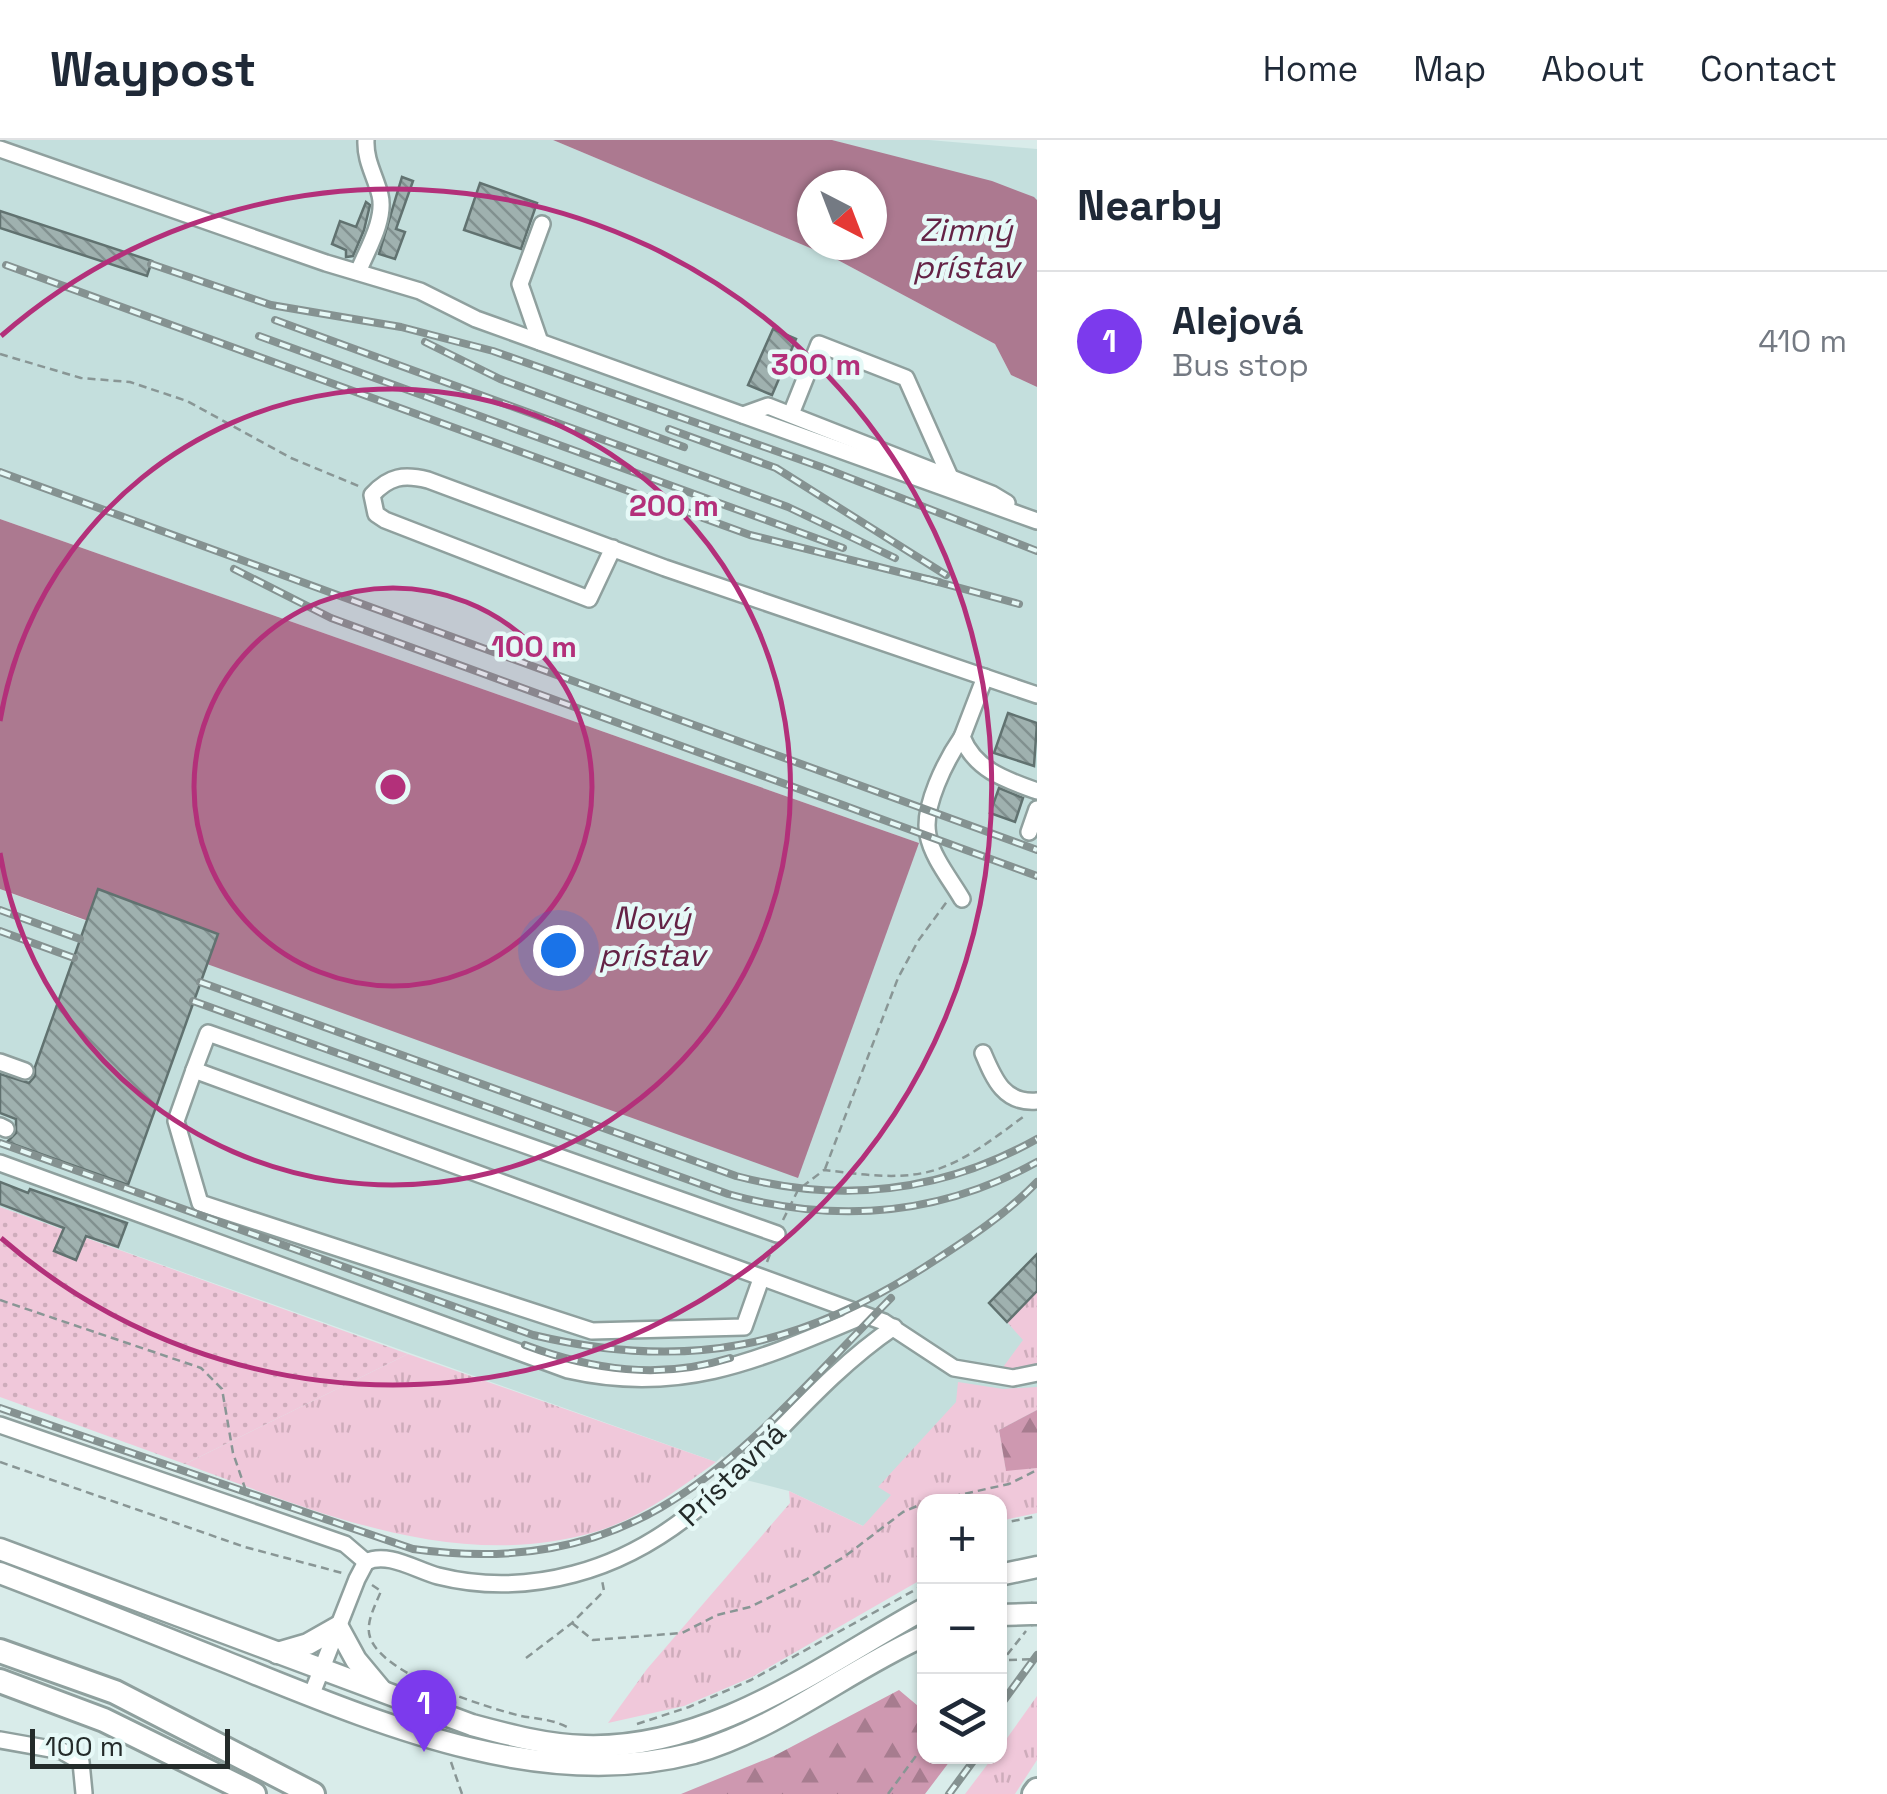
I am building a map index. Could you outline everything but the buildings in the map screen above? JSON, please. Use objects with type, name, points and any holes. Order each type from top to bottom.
[{"type":"highway","points":[[0,1651],[115,1692],[313,1794]]},
{"type":"highway","points":[[0,1681],[104,1720],[254,1794]]},
{"type":"main road","points":[[0,1548],[472,1725],[530,1740],[586,1746],[646,1742],[700,1728],[743,1710],[917,1613]]},
{"type":"main road","points":[[1007,1573],[1037,1567]]},
{"type":"main road","points":[[0,1573],[311,1696],[447,1742],[545,1765],[614,1768],[660,1762],[706,1749],[753,1730],[917,1640]]},
{"type":"main road","points":[[1007,1615],[1033,1617]]},
{"type":"main road","points":[[278,1653],[308,1644],[338,1627],[356,1660],[383,1692]]},
{"type":"street","points":[[358,272],[381,213],[381,198],[366,156],[366,140]]},
{"type":"street","points":[[0,150],[420,291],[476,319],[1035,520]]},
{"type":"street","points":[[540,342],[520,284],[542,224]]},
{"type":"street","points":[[791,414],[819,344],[906,378],[950,477]]},
{"type":"street","points":[[743,415],[768,406],[791,414],[992,494],[1035,520]]},
{"type":"street","points":[[613,548],[589,599],[385,520],[376,514],[372,495],[396,477],[428,480],[1037,695]]},
{"type":"street","points":[[960,894],[928,837],[927,820],[946,760],[962,738],[985,677]]},
{"type":"street","points":[[962,738],[968,752],[993,774],[1037,792]]},
{"type":"street","points":[[1030,832],[1037,809]]},
{"type":"street","points":[[760,1279],[744,1327],[592,1331],[200,1202],[176,1121],[208,1033],[778,1234]]},
{"type":"street","points":[[982,1053],[998,1087],[1023,1102],[1037,1101]]},
{"type":"street","points":[[0,1062],[24,1071]]},
{"type":"street","points":[[194,1070],[894,1327],[954,1368],[1013,1378],[1037,1373]]},
{"type":"street","points":[[0,1162],[568,1370],[604,1378],[687,1378],[704,1374],[757,1360],[863,1316]]},
{"type":"street","name":"Prístavná","points":[[0,1425],[345,1544],[366,1562],[382,1557],[418,1571],[487,1584],[552,1579],[600,1566],[659,1539],[698,1511],[856,1353],[894,1327]]},
{"type":"street","points":[[311,1696],[366,1562]]},
{"type":"street","points":[[0,1740],[62,1751],[82,1762],[84,1794]]},
{"type":"path","points":[[0,354],[81,378],[130,382],[187,401],[291,458],[337,479],[377,489]]},
{"type":"path","points":[[760,1279],[798,1190],[824,1170],[898,978],[918,942],[960,894]]},
{"type":"path","points":[[824,1170],[882,1176],[935,1170],[994,1138],[1026,1115]]},
{"type":"path","points":[[0,1300],[201,1368],[210,1375],[222,1389],[233,1453],[247,1487],[242,1510]]},
{"type":"path","points":[[0,1462],[244,1547],[357,1578],[381,1592],[369,1624],[370,1638],[393,1664],[461,1698],[521,1716],[557,1721],[571,1730]]},
{"type":"path","points":[[963,1494],[1009,1484],[1037,1470]]},
{"type":"path","points":[[572,1623],[593,1640],[682,1633],[717,1616],[750,1607],[807,1579],[844,1557],[902,1512],[917,1506]]},
{"type":"path","points":[[1007,1522],[1037,1516]]},
{"type":"path","points":[[526,1658],[572,1623],[604,1591],[600,1566]]},
{"type":"path","points":[[624,1730],[751,1680],[917,1589]]},
{"type":"path","points":[[1007,1658],[1033,1617]]},
{"type":"path","points":[[1007,1660],[1037,1658]]},
{"type":"path","points":[[447,1742],[462,1794]]},
{"type":"path","points":[[888,1794],[917,1754]]},
{"type":"shaded area","points":[[0,140],[553,140],[797,242],[797,260],[838,260],[995,344],[1011,375],[1037,387],[1037,1410],[999,1430],[863,1526],[789,1491],[746,1480],[722,1456],[716,1462],[0,1207],[0,889],[86,921],[919,843],[0,519]]},
{"type":"shaded area","points":[[832,140],[929,140],[1037,149],[1037,200]]},
{"type":"green space","points":[[0,1207],[408,1354],[185,1464],[0,1397]]},
{"type":"green space","points":[[1037,1291],[1037,1364],[1001,1370],[1023,1340],[1007,1322]]},
{"type":"green space","points":[[408,1354],[716,1462],[660,1501],[598,1531],[545,1542],[492,1545],[387,1531],[185,1464]]},
{"type":"green space","points":[[958,1382],[1003,1389],[1037,1387],[1037,1410],[999,1430],[1006,1470],[1037,1468],[1037,1513],[1007,1519],[1007,1494],[917,1494],[917,1582],[752,1677],[684,1706],[608,1723],[647,1669],[790,1503],[789,1491],[863,1526],[891,1495],[878,1487],[956,1402]]},
{"type":"green space","points":[[1037,1410],[1037,1468],[1006,1471],[999,1430]]},
{"type":"green space","points":[[899,1690],[917,1705],[917,1764],[948,1764],[925,1794],[681,1794],[774,1756]]},
{"type":"green space","points":[[1037,1696],[1037,1760],[1015,1794],[965,1794],[988,1764],[1007,1764],[1007,1738]]},
{"type":"water","name":"Zimný prístav","points":[[553,140],[832,140],[992,181],[1034,197],[1037,387],[1011,375],[995,344],[838,260],[887,260],[887,170],[797,170],[797,242]]},
{"type":"water","name":"Nový prístav","points":[[0,519],[919,843],[798,1178],[0,889]]},
{"type":"railway","points":[[151,264],[271,305],[401,327],[493,351],[824,468],[1037,551]]},
{"type":"railway","points":[[6,265],[750,535],[939,582]]},
{"type":"railway","points":[[275,320],[788,507],[895,558]]},
{"type":"railway","points":[[259,336],[843,548]]},
{"type":"railway","points":[[425,342],[500,379],[684,447]]},
{"type":"railway","points":[[669,429],[776,468],[946,575]]},
{"type":"railway","points":[[0,472],[1037,850]]},
{"type":"railway","points":[[234,569],[331,618],[1037,876]]},
{"type":"railway","points":[[927,579],[1019,604]]},
{"type":"railway","points":[[0,910],[80,939]]},
{"type":"railway","points":[[0,931],[74,958]]},
{"type":"railway","points":[[200,982],[736,1176],[775,1185],[853,1191],[928,1182],[964,1172],[1037,1139]]},
{"type":"railway","points":[[193,1001],[728,1194],[768,1203],[808,1209],[886,1210],[962,1194],[1037,1162]]},
{"type":"railway","points":[[0,1143],[533,1335],[642,1351],[693,1351],[742,1344],[790,1332],[837,1314],[885,1291],[948,1252],[1001,1215],[1037,1182]]},
{"type":"railway","points":[[0,1408],[413,1549],[495,1554],[566,1545],[628,1524],[684,1493],[736,1453],[786,1406],[891,1298]]},
{"type":"railway","points":[[525,1345],[575,1361],[626,1369],[678,1369],[730,1358]]},
{"type":"railway","points":[[1007,1696],[1037,1655]]},
{"type":"railway","points":[[949,1794],[971,1764]]},
{"type":"place","name":"Alejová","points":[[424,1752]]}]
